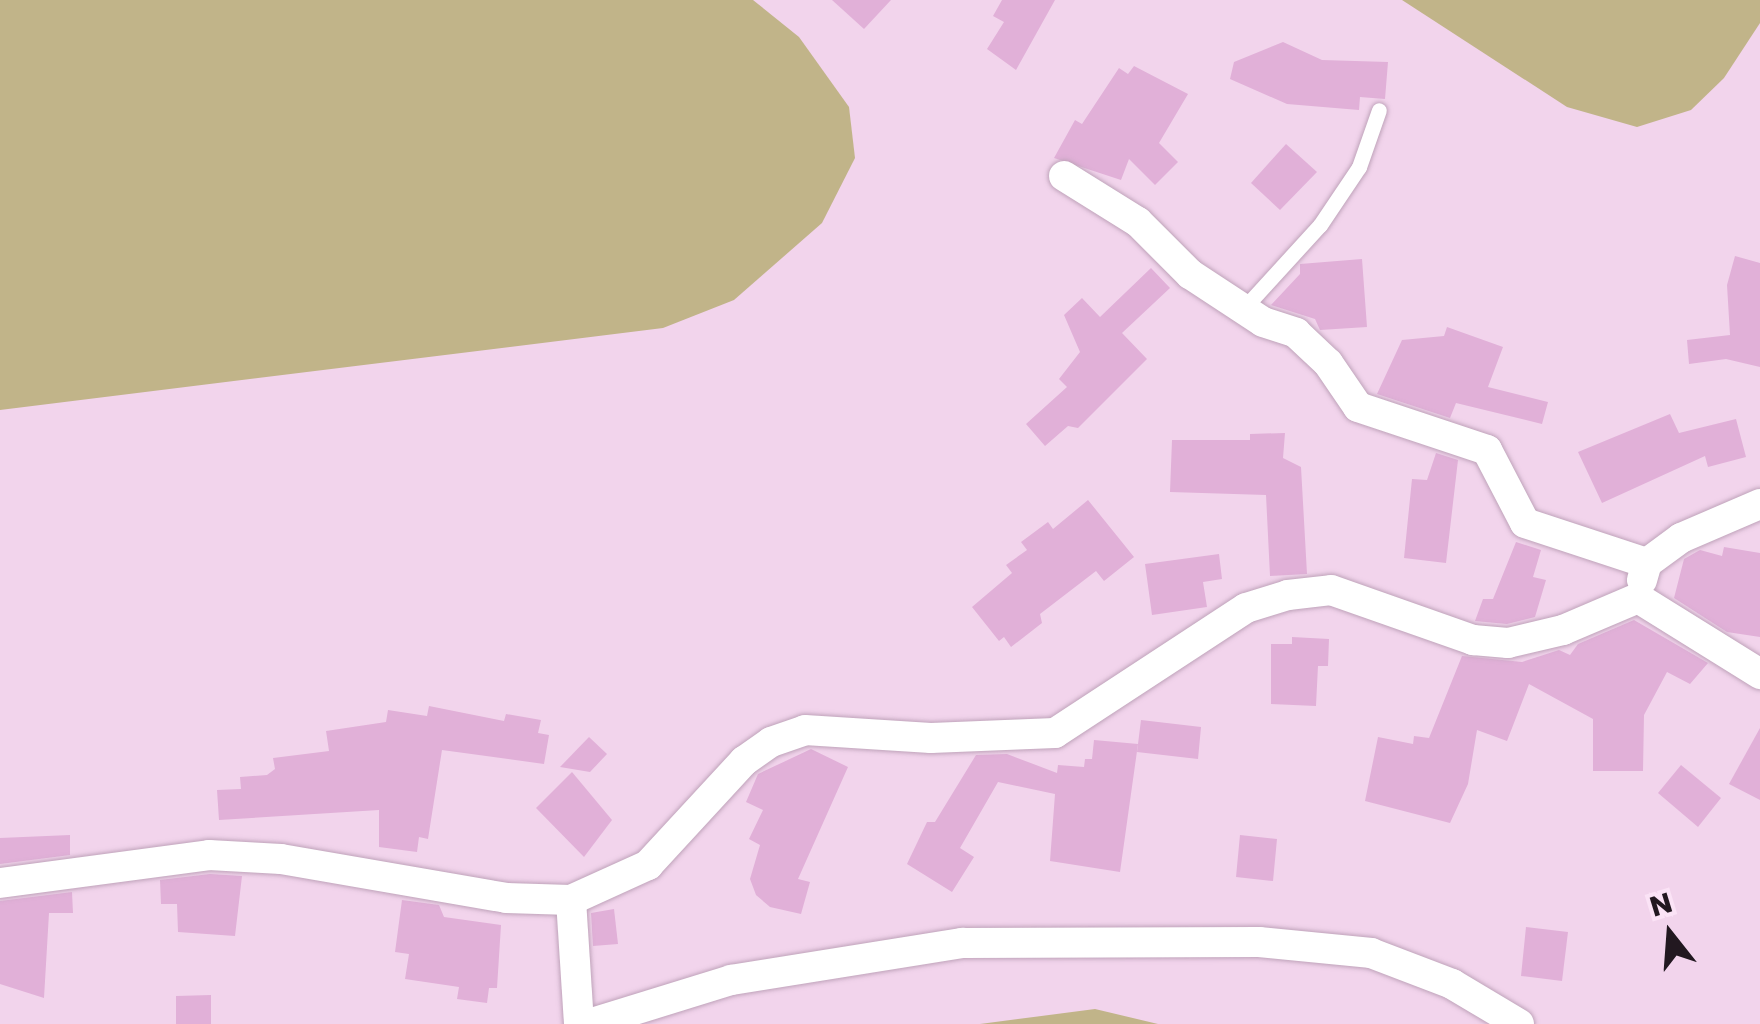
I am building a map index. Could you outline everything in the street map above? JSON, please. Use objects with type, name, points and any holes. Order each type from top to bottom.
[{"type":"street","points":[[1064,176],[1138,222],[1190,274],[1264,322],[1296,333],[1328,362],[1358,407],[1487,450],[1525,523],[1647,563]]},
{"type":"street","points":[[1638,598],[1647,563],[1681,538],[1760,504]]},
{"type":"street","points":[[0,883],[208,856],[280,859],[506,898],[571,900],[648,865],[744,761],[771,742],[806,730],[932,738],[1055,733],[1246,608],[1288,595],[1331,590],[1473,640],[1508,643],[1563,630],[1638,598]]},
{"type":"street","points":[[1638,598],[1760,674]]},
{"type":"street","points":[[571,900],[578,1024]]},
{"type":"street","points":[[589,1024],[731,980],[962,943],[1259,942],[1372,953],[1452,984],[1520,1024]]},
{"type":"lane","points":[[1245,307],[1340,196],[1359,167],[1380,110]]},
{"type":"shaded area","points":[[0,0],[753,0],[799,37],[849,107],[855,158],[822,223],[734,300],[663,328],[0,410]]},
{"type":"shaded area","points":[[1402,0],[1760,0],[1760,23],[1724,78],[1691,110],[1637,127],[1567,107]]},
{"type":"shaded area","points":[[1095,1009],[1158,1024],[980,1024]]},
{"type":"building","points":[[832,0],[891,0],[864,29]]},
{"type":"building","points":[[1002,0],[1055,0],[1016,70],[987,49],[1004,22],[993,16]]},
{"type":"building","points":[[1283,42],[1322,60],[1388,62],[1385,99],[1360,97],[1359,110],[1287,104],[1230,79],[1234,62]]},
{"type":"building","points":[[1134,66],[1188,94],[1159,143],[1178,162],[1155,185],[1129,159],[1121,180],[1054,158],[1075,120],[1082,124],[1119,68],[1128,74]]},
{"type":"building","points":[[1286,144],[1317,172],[1280,210],[1251,183]]},
{"type":"building","points":[[1735,256],[1760,263],[1760,367],[1726,359],[1689,364],[1687,340],[1730,335],[1727,285]]},
{"type":"building","points":[[1362,259],[1367,327],[1320,330],[1315,319],[1271,305],[1300,274],[1300,264]]},
{"type":"building","points":[[1151,268],[1170,288],[1122,333],[1147,359],[1078,428],[1068,426],[1045,446],[1026,424],[1067,387],[1059,379],[1080,352],[1064,315],[1082,298],[1100,317]]},
{"type":"building","points":[[1447,327],[1503,347],[1488,387],[1548,402],[1542,424],[1456,403],[1450,418],[1377,394],[1402,340],[1444,336]]},
{"type":"building","points":[[1670,414],[1679,433],[1736,419],[1746,457],[1708,467],[1705,456],[1602,503],[1578,452]]},
{"type":"building","points":[[1285,433],[1283,458],[1301,467],[1307,574],[1270,576],[1266,495],[1170,492],[1172,440],[1250,440],[1250,434]]},
{"type":"building","points":[[1436,453],[1458,460],[1446,563],[1404,558],[1412,479],[1427,480]]},
{"type":"building","points":[[1088,500],[1134,557],[1104,581],[1096,571],[1040,614],[1042,623],[1011,647],[1004,637],[999,641],[972,607],[1012,573],[1006,565],[1027,550],[1021,542],[1048,522],[1053,529]]},
{"type":"building","points":[[1516,542],[1541,550],[1533,577],[1546,580],[1535,617],[1507,624],[1475,621],[1483,599],[1493,599]]},
{"type":"building","points":[[1724,547],[1760,553],[1760,637],[1727,632],[1674,598],[1684,559],[1700,550],[1722,556]]},
{"type":"building","points":[[1219,554],[1222,579],[1203,582],[1207,607],[1152,615],[1145,564]]},
{"type":"building","points":[[1634,620],[1708,663],[1690,684],[1667,672],[1644,715],[1643,771],[1593,771],[1593,719],[1529,684],[1507,741],[1477,730],[1468,784],[1450,823],[1365,801],[1378,737],[1413,744],[1414,736],[1429,738],[1462,656],[1522,662],[1559,650],[1570,655],[1578,644]]},
{"type":"building","points":[[1292,637],[1329,639],[1328,666],[1318,666],[1316,706],[1271,704],[1271,644],[1292,644]]},
{"type":"building","points":[[429,706],[504,721],[506,714],[541,720],[538,733],[549,735],[544,764],[442,750],[428,839],[419,837],[417,852],[379,847],[379,810],[219,820],[217,790],[241,789],[240,777],[267,775],[275,769],[273,758],[329,751],[326,731],[386,722],[388,710],[427,716]]},
{"type":"building","points":[[1141,720],[1201,727],[1198,759],[1137,752]]},
{"type":"building","points":[[1760,728],[1760,800],[1729,784]]},
{"type":"building","points":[[589,737],[607,754],[590,772],[560,767]]},
{"type":"building","points":[[1094,740],[1138,744],[1120,872],[1050,861],[1055,794],[998,782],[960,848],[974,857],[952,892],[907,864],[927,822],[935,822],[976,755],[1007,754],[1057,773],[1058,765],[1084,767],[1085,759],[1092,759]]},
{"type":"building","points":[[811,749],[848,767],[798,879],[810,882],[801,914],[770,907],[756,895],[750,879],[760,845],[749,839],[763,810],[746,802],[758,774]]},
{"type":"building","points":[[1681,765],[1721,798],[1698,827],[1658,793]]},
{"type":"building","points":[[572,772],[612,820],[584,857],[536,808]]},
{"type":"building","points":[[70,835],[70,855],[0,864],[0,838]]},
{"type":"building","points":[[1240,835],[1277,839],[1273,881],[1236,877]]},
{"type":"building","points":[[210,874],[242,876],[235,936],[178,932],[177,904],[161,904],[160,880]]},
{"type":"building","points":[[72,892],[73,913],[49,913],[44,998],[0,984],[0,901]]},
{"type":"building","points":[[402,900],[439,905],[444,917],[501,925],[497,988],[489,988],[487,1003],[457,999],[459,987],[405,979],[409,954],[395,952]]},
{"type":"building","points":[[614,909],[618,944],[593,946],[591,913]]},
{"type":"building","points":[[1526,927],[1568,932],[1562,981],[1521,976]]},
{"type":"building","points":[[211,995],[211,1024],[176,1024],[176,996]]}]
